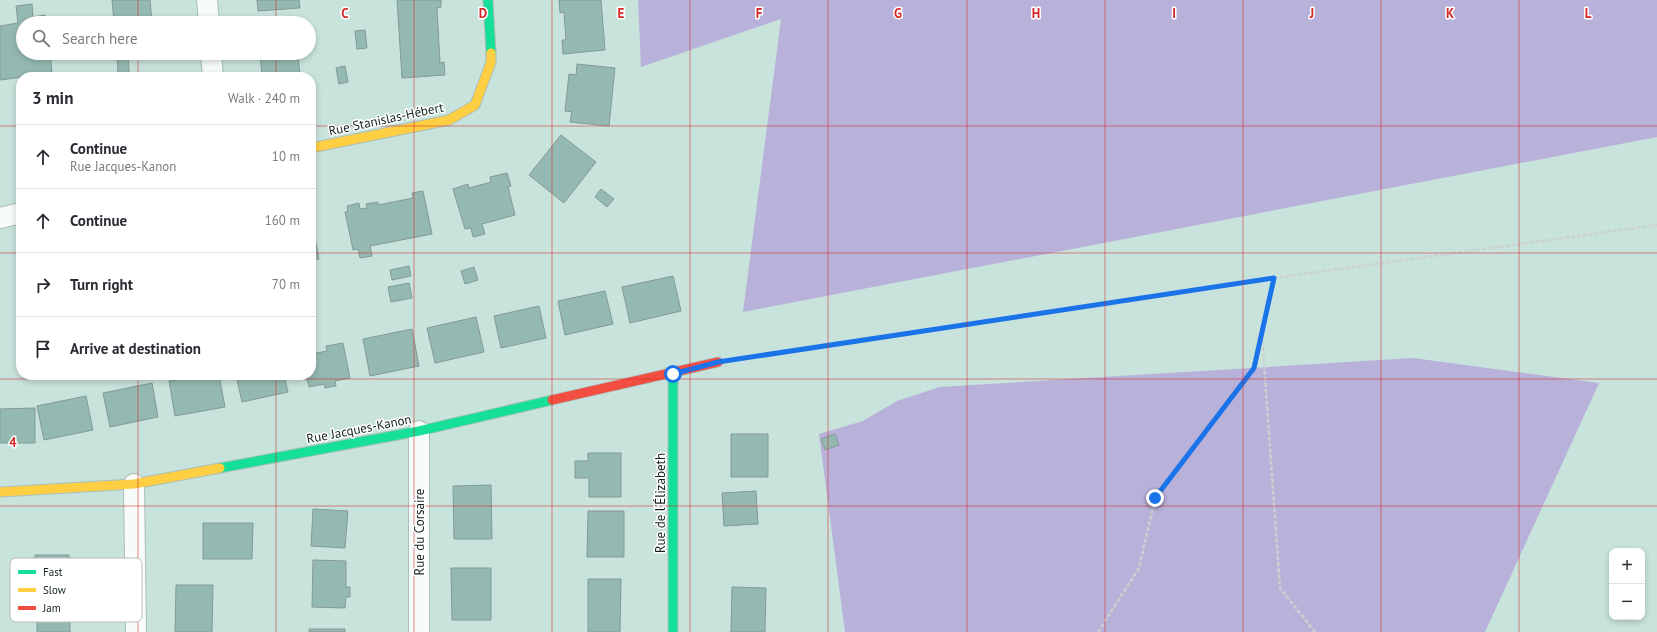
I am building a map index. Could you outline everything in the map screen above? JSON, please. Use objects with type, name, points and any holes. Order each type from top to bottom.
[{"type":"street","points":[[207,0],[208,16]]},
{"type":"street","name":"Rue Stanislas-Hébert","points":[[316,147],[449,120],[475,105],[491,62],[488,0]]},
{"type":"street","points":[[212,60],[213,72]]},
{"type":"street","points":[[0,218],[16,215]]},
{"type":"street","name":"Rue Jacques-Kanon","points":[[0,492],[134,484],[419,432],[673,374],[718,362]]},
{"type":"street","name":"Rue de l'Élizabeth","points":[[673,374],[673,632]]},
{"type":"street","name":"Rue du Corsaire","points":[[419,432],[419,632]]},
{"type":"street","points":[[134,484],[135,558]]},
{"type":"street","points":[[136,622],[136,632]]},
{"type":"path","points":[[718,362],[1274,278],[1657,225]]},
{"type":"path","points":[[1098,632],[1139,568],[1155,498],[1254,368],[1274,278]]},
{"type":"path","points":[[1262,331],[1280,588],[1315,632]]},
{"type":"shaded area","points":[[638,0],[1657,0],[1657,137],[743,312],[781,19],[641,67]]},
{"type":"shaded area","points":[[1413,358],[1599,383],[1485,632],[845,632],[819,434],[863,421],[897,401],[940,387]]},
{"type":"building","points":[[112,0],[150,0],[151,16],[113,16]]},
{"type":"building","points":[[257,0],[299,0],[300,8],[258,11]]},
{"type":"building","points":[[397,0],[441,0],[441,7],[437,8],[440,63],[444,62],[445,75],[402,78]]},
{"type":"building","points":[[559,0],[601,0],[605,50],[563,54],[562,40],[566,40],[564,12],[560,13]]},
{"type":"building","points":[[32,4],[33,16],[17,16],[16,6]]},
{"type":"building","points":[[16,23],[16,60],[51,60],[52,72],[16,72],[16,78],[0,80],[0,26]]},
{"type":"building","points":[[365,30],[367,48],[357,49],[355,31]]},
{"type":"building","points":[[117,60],[128,60],[129,72],[118,72]]},
{"type":"building","points":[[261,60],[299,60],[300,72],[262,72]]},
{"type":"building","points":[[577,64],[615,68],[609,126],[570,122],[572,112],[565,111],[569,74],[576,75]]},
{"type":"building","points":[[345,66],[348,82],[339,84],[336,68]]},
{"type":"building","points":[[561,135],[596,162],[564,203],[529,175]]},
{"type":"building","points":[[507,173],[511,186],[508,187],[515,215],[482,224],[485,234],[473,237],[471,228],[465,229],[453,189],[468,184],[469,188],[491,182],[490,177]]},
{"type":"building","points":[[601,189],[614,199],[607,207],[595,197]]},
{"type":"building","points":[[423,191],[432,234],[370,246],[372,256],[360,258],[358,249],[353,250],[345,212],[348,211],[347,206],[359,203],[360,209],[367,208],[366,204],[378,202],[378,205],[413,198],[412,193]]},
{"type":"building","points":[[316,243],[319,259],[316,259]]},
{"type":"building","points":[[409,266],[411,276],[392,280],[390,270]]},
{"type":"building","points":[[474,267],[478,280],[465,284],[461,271]]},
{"type":"building","points":[[673,276],[681,311],[630,323],[622,287]]},
{"type":"building","points":[[409,283],[412,298],[391,302],[388,287]]},
{"type":"building","points":[[605,291],[613,324],[565,335],[558,301]]},
{"type":"building","points":[[539,306],[546,338],[501,348],[494,316]]},
{"type":"building","points":[[476,317],[484,352],[435,363],[427,328]]},
{"type":"building","points":[[412,329],[419,366],[370,376],[363,339]]},
{"type":"building","points":[[343,343],[350,378],[335,381],[336,386],[325,388],[324,384],[309,387],[307,380],[316,380],[316,353],[327,351],[326,346]]},
{"type":"building","points":[[220,380],[225,407],[175,416],[169,381]]},
{"type":"building","points":[[237,380],[285,380],[288,392],[242,402]]},
{"type":"building","points":[[152,383],[158,417],[110,427],[103,393]]},
{"type":"building","points":[[86,396],[93,430],[44,440],[37,406]]},
{"type":"building","points":[[35,408],[35,443],[0,443],[0,409]]},
{"type":"building","points":[[731,434],[768,434],[768,477],[731,477]]},
{"type":"building","points":[[835,434],[839,445],[825,450],[821,439]]},
{"type":"building","points":[[588,453],[621,453],[621,497],[589,497],[589,478],[575,478],[575,461],[588,461]]},
{"type":"building","points":[[491,485],[492,539],[454,539],[453,486]]},
{"type":"building","points":[[756,491],[758,524],[724,526],[722,493]]},
{"type":"building","points":[[313,509],[348,511],[345,548],[311,546]]},
{"type":"building","points":[[588,511],[624,511],[624,557],[587,557]]},
{"type":"building","points":[[203,523],[253,523],[252,559],[203,559]]},
{"type":"building","points":[[35,555],[69,555],[69,558],[35,558]]},
{"type":"building","points":[[313,560],[346,561],[346,587],[350,587],[350,597],[346,597],[345,608],[312,607]]},
{"type":"building","points":[[451,568],[491,568],[491,620],[452,620]]},
{"type":"building","points":[[588,579],[621,579],[620,632],[588,632]]},
{"type":"building","points":[[176,585],[213,585],[212,632],[175,632]]},
{"type":"building","points":[[732,587],[766,588],[765,632],[731,632]]},
{"type":"building","points":[[37,622],[70,622],[70,632],[37,632]]},
{"type":"building","points":[[309,629],[345,629],[345,632],[309,632]]},
{"type":"traffic: fast","points":[[488,0],[491,53]]},
{"type":"traffic: fast","points":[[673,373],[673,632]]},
{"type":"traffic: fast","points":[[220,468],[419,431],[552,400]]},
{"type":"traffic: slow","points":[[316,147],[449,120],[475,105],[491,62],[491,53]]},
{"type":"traffic: slow","points":[[0,492],[134,484],[220,468]]},
{"type":"traffic: jam","points":[[552,400],[718,362]]},
{"type":"route","points":[[673,374],[718,362],[1274,278],[1254,368],[1155,498]]}]
